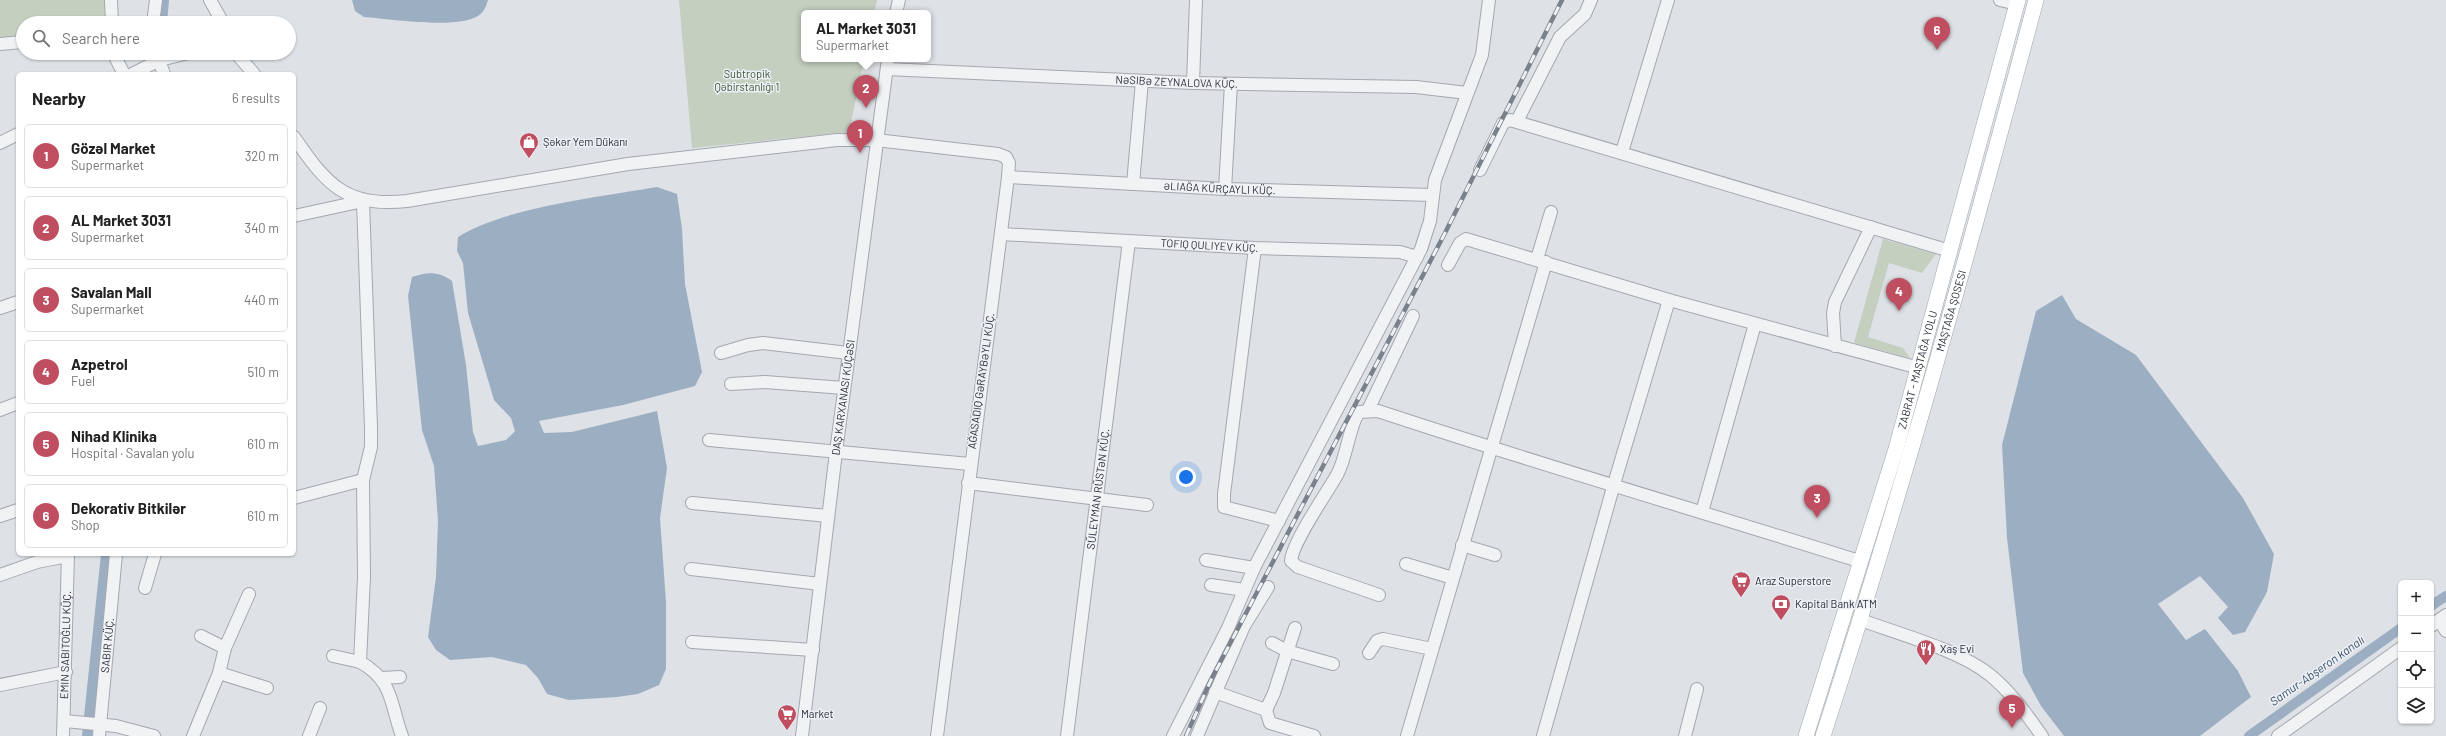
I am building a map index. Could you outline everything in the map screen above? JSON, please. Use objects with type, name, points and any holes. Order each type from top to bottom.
[{"type":"main road","points":[[2018,2],[2035,4]]},
{"type":"main road","name":"ZABRAT - MAŞTAĞA YOLU","points":[[1806,736],[1862,562],[1919,368],[2018,2]]},
{"type":"main road","name":"MAŞTAĞA ŞOSESI","points":[[1823,736],[1861,620],[1934,374],[2035,4]]},
{"type":"main road","points":[[1845,614],[1861,620]]},
{"type":"street","points":[[111,0],[112,16]]},
{"type":"street","points":[[154,16],[156,0]]},
{"type":"street","points":[[210,0],[219,16]]},
{"type":"street","points":[[897,10],[899,0]]},
{"type":"street","points":[[1194,83],[1196,0]]},
{"type":"street","points":[[1173,736],[1228,628],[1254,568],[1417,257],[1428,233],[1435,180],[1483,50],[1488,0]]},
{"type":"street","points":[[1517,122],[1560,37],[1585,14],[1591,0]]},
{"type":"street","points":[[1622,152],[1668,0]]},
{"type":"street","points":[[2000,0],[2018,2]]},
{"type":"street","points":[[0,44],[16,43]]},
{"type":"street","points":[[117,60],[123,72]]},
{"type":"street","points":[[135,72],[153,60]]},
{"type":"street","points":[[159,60],[163,72]]},
{"type":"street","points":[[242,60],[252,72]]},
{"type":"street","points":[[802,736],[848,353],[887,64]]},
{"type":"street","name":"NƏSIBƏ ZEYNALOVA KÜÇ.","points":[[887,64],[1142,81],[1416,88],[1467,93]]},
{"type":"street","points":[[1133,184],[1142,81]]},
{"type":"street","points":[[1225,189],[1231,84]]},
{"type":"street","points":[[1480,170],[1503,123],[1506,120],[1622,152],[1950,251]]},
{"type":"street","points":[[0,143],[16,135]]},
{"type":"street","points":[[296,140],[324,176],[337,188],[362,201]]},
{"type":"street","points":[[296,216],[362,201],[391,203],[407,201],[628,164],[831,141],[876,140],[998,154],[1006,157],[1009,163],[1008,177],[970,464],[937,736]]},
{"type":"street","points":[[1008,177],[1225,189],[1432,195]]},
{"type":"street","points":[[360,662],[364,577],[362,480],[371,447],[362,201]]},
{"type":"street","points":[[1407,736],[1542,260],[1551,212]]},
{"type":"street","points":[[1836,346],[1833,313],[1835,302],[1871,227]]},
{"type":"street","name":"TOFIQ QULIYEV KÜÇ.","points":[[1001,234],[1255,248],[1400,252],[1417,257]]},
{"type":"street","points":[[1448,265],[1460,242],[1466,239],[1542,260],[1669,300],[1919,368]]},
{"type":"street","name":"SÜLEYMAN RÜSTƏN KÜÇ.","points":[[1067,736],[1095,499],[1129,241]]},
{"type":"street","points":[[1255,248],[1224,494],[1224,507],[1279,521]]},
{"type":"street","points":[[1543,736],[1614,484],[1669,300]]},
{"type":"street","points":[[0,308],[16,303]]},
{"type":"street","points":[[1368,410],[1413,316]]},
{"type":"street","points":[[1702,512],[1755,324]]},
{"type":"street","points":[[721,354],[748,345],[763,343],[848,353]]},
{"type":"street","points":[[731,384],[765,382],[844,388]]},
{"type":"street","points":[[0,410],[16,404]]},
{"type":"street","points":[[1379,595],[1298,567],[1291,561],[1301,538],[1338,474],[1347,452],[1356,417],[1359,412],[1368,410],[1378,411],[1489,448],[1614,484],[1862,562]]},
{"type":"street","points":[[709,440],[970,464]]},
{"type":"street","points":[[296,497],[362,480]]},
{"type":"street","points":[[968,483],[1147,505]]},
{"type":"street","points":[[692,503],[828,516]]},
{"type":"street","points":[[0,516],[16,511]]},
{"type":"street","points":[[1462,546],[1495,556]]},
{"type":"street","points":[[0,575],[37,562],[64,556]]},
{"type":"street","name":"EMIN SABITOĞLU KÜÇ.","points":[[64,736],[69,721],[66,672],[68,556]]},
{"type":"street","name":"SABIR KÜÇ.","points":[[98,728],[116,556]]},
{"type":"street","points":[[145,588],[154,556]]},
{"type":"street","points":[[1206,560],[1254,568]]},
{"type":"street","points":[[1406,564],[1453,578]]},
{"type":"street","points":[[691,569],[820,584]]},
{"type":"street","points":[[1211,584],[1244,590]]},
{"type":"street","points":[[1197,736],[1244,626],[1268,587]]},
{"type":"street","points":[[193,736],[219,673],[226,648],[249,594]]},
{"type":"street","points":[[1861,620],[1932,646],[1989,675],[2008,692],[2042,736]]},
{"type":"street","points":[[2439,621],[2446,631]]},
{"type":"street","points":[[1295,628],[1274,693],[1266,710],[1270,723],[1279,732],[1314,736]]},
{"type":"street","points":[[201,636],[226,648]]},
{"type":"street","points":[[1369,653],[1378,641],[1383,639],[1432,649]]},
{"type":"street","points":[[692,642],[812,650]]},
{"type":"street","points":[[1272,643],[1287,651],[1333,664]]},
{"type":"street","points":[[2278,736],[2398,650]]},
{"type":"street","points":[[333,656],[360,662],[375,670],[382,678],[402,736]]},
{"type":"street","points":[[0,685],[66,672]]},
{"type":"street","points":[[219,673],[267,688]]},
{"type":"street","points":[[382,678],[400,677]]},
{"type":"street","points":[[1685,736],[1697,689]]},
{"type":"street","points":[[1215,692],[1266,710]]},
{"type":"street","points":[[308,736],[320,708]]},
{"type":"street","points":[[69,721],[98,728],[132,729],[154,736]]},
{"type":"green space","points":[[0,0],[106,0],[107,16],[16,16],[16,37],[0,38]]},
{"type":"green space","name":"Subtropik Qəbirstanlığı 1","points":[[679,0],[877,0],[875,10],[801,10],[801,62],[863,62],[849,132],[692,148]]},
{"type":"green space","points":[[1883,239],[1936,254],[1922,273],[1889,263],[1868,337],[1903,348],[1910,358],[1854,343]]},
{"type":"water","points":[[352,0],[488,0],[484,10],[476,17],[465,21],[437,23],[364,17],[355,11]]},
{"type":"water","points":[[657,187],[677,194],[682,229],[685,284],[702,372],[695,386],[623,405],[539,421],[544,433],[572,432],[657,411],[667,468],[660,518],[666,602],[666,669],[659,685],[638,694],[569,700],[547,694],[538,678],[526,665],[492,657],[450,660],[436,650],[428,637],[436,577],[438,521],[434,466],[422,430],[408,296],[412,277],[433,273],[442,275],[452,281],[466,365],[473,432],[478,446],[506,440],[515,431],[511,418],[494,400],[468,313],[463,263],[457,251],[458,237],[501,218],[554,204]]},
{"type":"water","points":[[2062,295],[2076,319],[2136,355],[2243,498],[2274,554],[2267,592],[2245,632],[2233,635],[2218,618],[2228,607],[2200,576],[2158,604],[2186,640],[2205,629],[2238,671],[2251,697],[2200,736],[2064,736],[2041,706],[2023,673],[2007,538],[2002,445],[2036,311]]},
{"type":"waterway","points":[[163,16],[164,0]]},
{"type":"waterway","points":[[87,736],[106,556]]},
{"type":"waterway","name":"Samur-Abşeron kanalı","points":[[2434,604],[2446,596]]},
{"type":"waterway","name":"Samur-Abşeron kanalı","points":[[2249,736],[2398,630]]},
{"type":"railway","points":[[1186,736],[1211,680],[1444,235],[1562,0]]},
{"type":"place","name":"Dekorativ Bitkilər","points":[[1937,50]]},
{"type":"place","name":"AL Market 3031","points":[[866,108]]},
{"type":"place","name":"Gözəl Market","points":[[860,153]]},
{"type":"place","name":"Şəkər Yem Dükanı","points":[[529,159]]},
{"type":"place","name":"Azpetrol","points":[[1899,311]]},
{"type":"place","name":"Savalan Mall","points":[[1817,518]]},
{"type":"place","name":"Araz Superstore","points":[[1741,598]]},
{"type":"place","name":"Kapital Bank ATM","points":[[1781,621]]},
{"type":"place","name":"Xaş Evi","points":[[1926,666]]},
{"type":"place","name":"Nihad Klinika","points":[[2012,728]]},
{"type":"place","name":"Market","points":[[787,731]]}]
